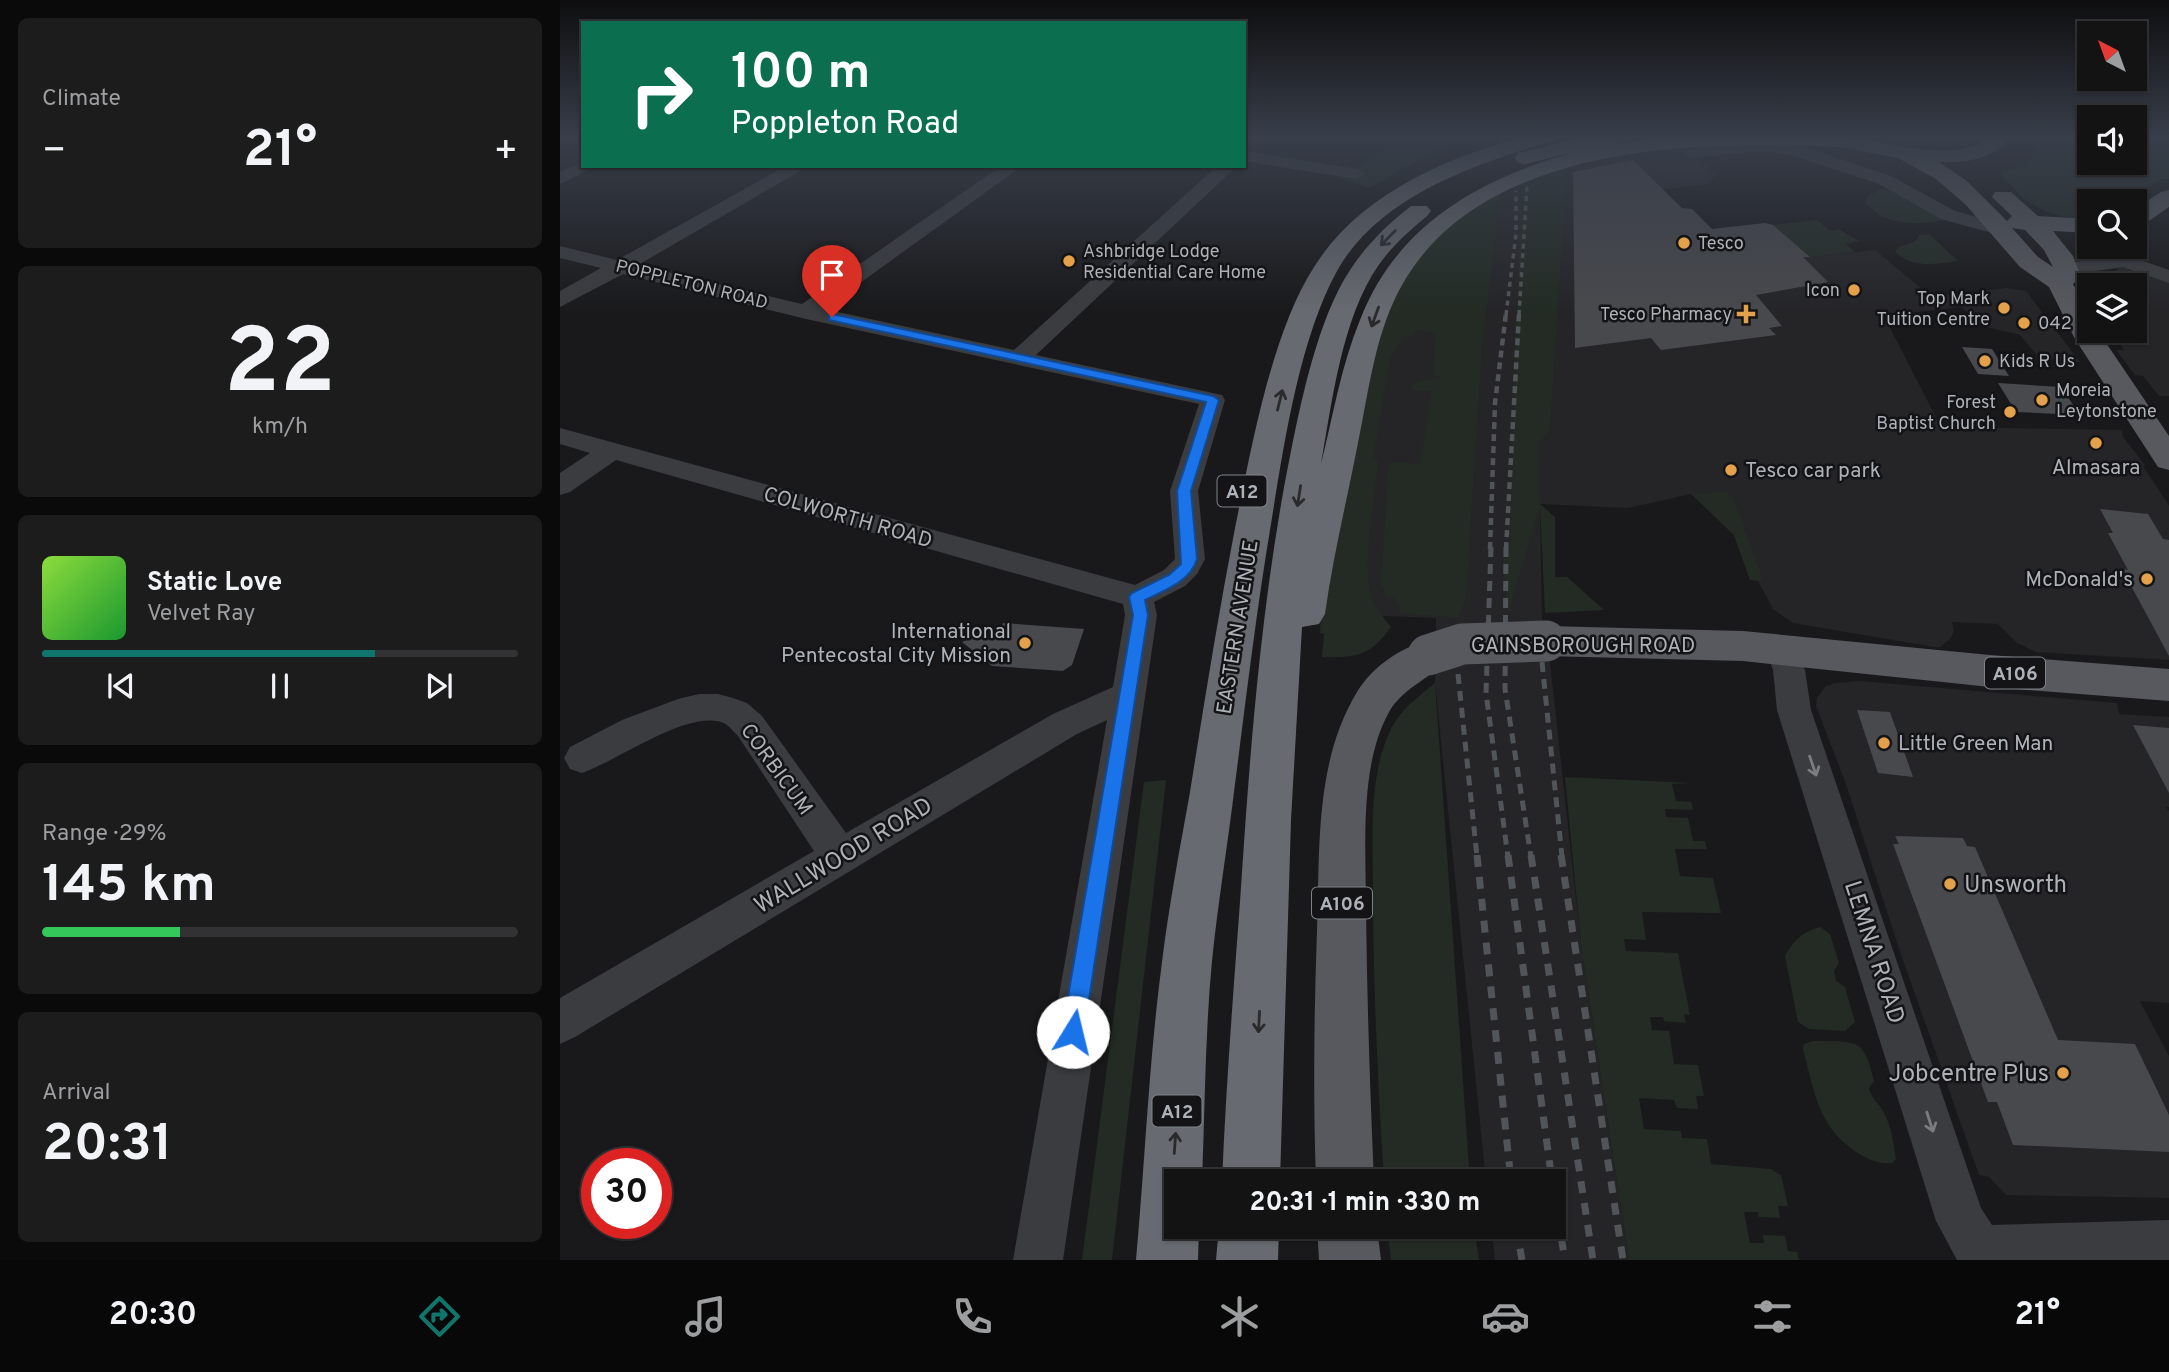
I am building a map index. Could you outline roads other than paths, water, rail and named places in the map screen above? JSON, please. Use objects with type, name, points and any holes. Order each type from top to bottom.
[{"type":"highway","name":"A12","points":[[1187,962],[1195,758],[1264,373],[1286,290],[1314,243],[1340,217],[1373,195]]},
{"type":"highway","name":"EASTERN AVENUE","points":[[1167,1260],[1187,962],[1244,573],[1269,441],[1297,331],[1325,269],[1341,248],[1378,212],[1404,195]]},
{"type":"highway","name":"EASTERN AVENUE","points":[[1252,1169],[1272,754],[1284,589],[1314,422],[1345,304],[1362,271],[1382,244],[1405,222],[1444,195]]},
{"type":"highway","name":"A12","points":[[1262,954],[1310,589],[1359,370],[1376,312],[1391,282],[1414,249],[1455,212],[1482,195]]},
{"type":"highway","points":[[1247,1260],[1248,1239]]},
{"type":"main road","points":[[1968,195],[2043,275],[2063,275]]},
{"type":"main road","points":[[2001,195],[2038,230],[2063,275],[2090,339],[2169,460]]},
{"type":"main road","points":[[2147,212],[2169,197]]},
{"type":"main road","points":[[1998,225],[2077,238]]},
{"type":"main road","points":[[2038,230],[2077,227]]},
{"type":"main road","name":"GAINSBOROUGH ROAD","points":[[1345,1169],[1340,1012],[1344,811],[1353,751],[1368,710],[1388,683],[1407,666],[1428,655],[1462,644],[1605,641],[1782,650],[1990,671],[2169,685]]},
{"type":"main road","points":[[1348,1239],[1350,1260]]},
{"type":"street","points":[[560,300],[749,195]]},
{"type":"street","points":[[806,312],[972,195]]},
{"type":"street","points":[[1019,358],[1197,195]]},
{"type":"street","points":[[1911,195],[1958,218],[1998,225]]},
{"type":"street","name":"POPPLETON ROAD","points":[[560,252],[806,312],[1213,400],[1184,491],[1190,559],[1187,567],[1174,579],[1137,597]]},
{"type":"street","points":[[2140,259],[2169,270]]},
{"type":"street","points":[[2063,275],[2113,261],[2124,261],[2169,277]]},
{"type":"street","name":"COLWORTH ROAD","points":[[560,436],[1137,597]]},
{"type":"street","points":[[560,486],[611,451]]},
{"type":"street","points":[[1038,1260],[1140,615],[1137,597]]},
{"type":"street","name":"LEMNA ROAD","points":[[1782,650],[1789,670],[1794,710],[1868,930],[1961,1222],[1979,1255]]},
{"type":"street","name":"WALLWOOD ROAD","points":[[560,1022],[1065,724],[1128,695]]},
{"type":"street","name":"CORBICUM","points":[[582,758],[665,717],[700,708],[732,710],[750,726],[839,858]]},
{"type":"street","points":[[1979,1255],[2169,1245]]},
{"type":"railway","points":[[1506,315],[1516,234],[1516,195]]},
{"type":"railway","points":[[1519,315],[1526,195]]},
{"type":"railway","points":[[1490,549],[1495,403],[1506,313]]},
{"type":"railway","points":[[1506,549],[1519,313]]},
{"type":"railway","points":[[1491,547],[1486,693],[1508,857]]},
{"type":"railway","points":[[1506,547],[1505,689],[1531,857]]},
{"type":"railway","points":[[1542,662],[1562,857]]},
{"type":"railway","points":[[1458,674],[1477,857]]},
{"type":"railway","points":[[1477,855],[1510,1169]]},
{"type":"railway","points":[[1508,855],[1550,1169]]},
{"type":"railway","points":[[1531,855],[1593,1260]]},
{"type":"railway","points":[[1561,855],[1623,1260]]},
{"type":"railway","points":[[1518,1239],[1522,1260]]},
{"type":"railway","points":[[1561,1239],[1565,1260]]},
{"type":"place","name":"Tesco","points":[[1684,243]]},
{"type":"place","name":"Ashbridge Lodge Residential Care Home","points":[[1069,261]]},
{"type":"place","name":"Icon","points":[[1854,290]]},
{"type":"place","name":"Top Mark Tuition Centre","points":[[2004,308]]},
{"type":"place","name":"Tesco Pharmacy","points":[[1746,314]]},
{"type":"place","name":"042","points":[[2024,323]]},
{"type":"place","name":"Kids R Us","points":[[1985,361]]},
{"type":"place","name":"Moreia Leytonstone","points":[[2042,400]]},
{"type":"place","name":"Forest Baptist Church","points":[[2010,412]]},
{"type":"place","name":"Almasara","points":[[2096,443]]},
{"type":"place","name":"Tesco car park","points":[[1731,470]]},
{"type":"place","name":"McDonald's","points":[[2147,579]]},
{"type":"place","name":"International Pentecostal City Mission","points":[[1025,643]]},
{"type":"place","name":"Little Green Man","points":[[1884,743]]},
{"type":"place","name":"Unsworth","points":[[1950,884]]},
{"type":"place","name":"Jobcentre Plus","points":[[2063,1073]]}]
